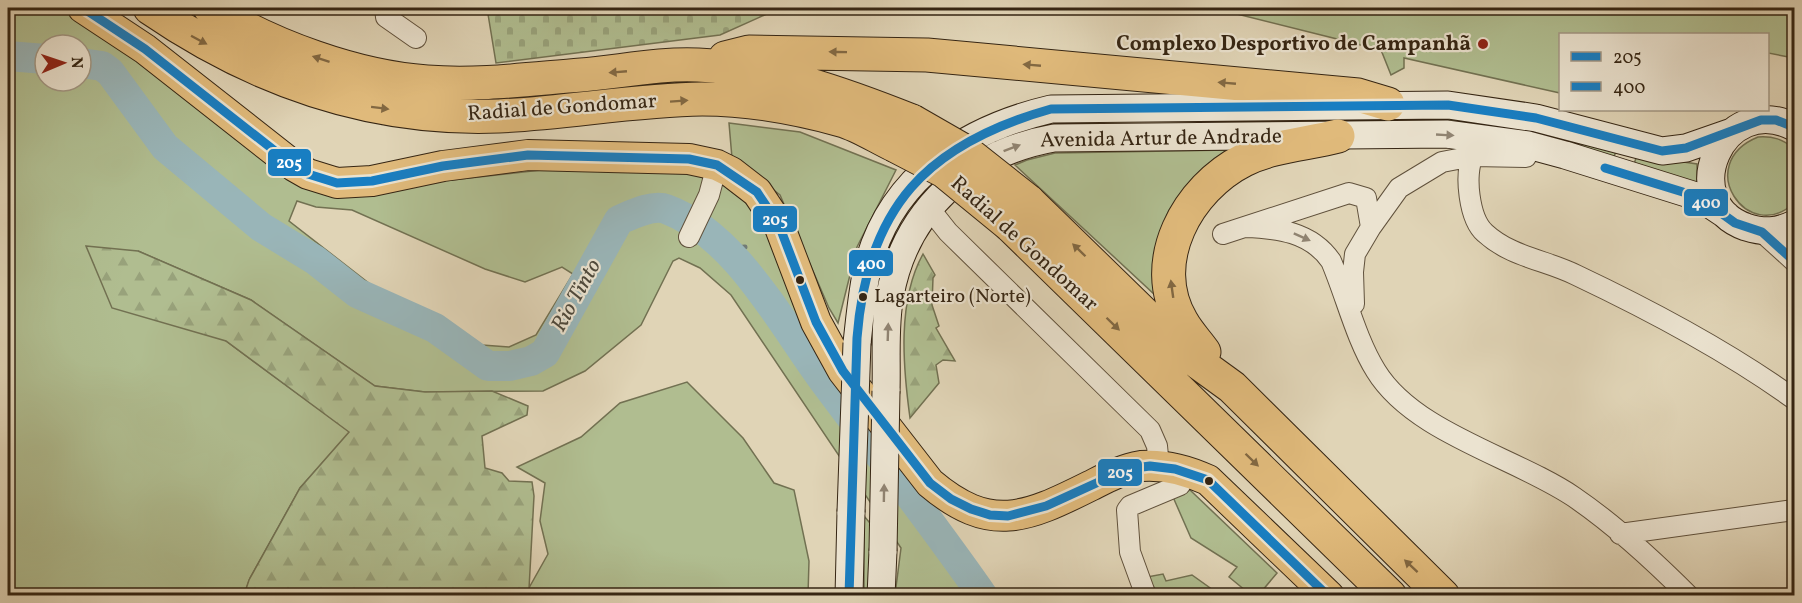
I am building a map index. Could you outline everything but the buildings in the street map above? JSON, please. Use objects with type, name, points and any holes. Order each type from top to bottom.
[{"type":"highway","name":"Radial de Gondomar","points":[[150,8],[194,38],[284,82],[361,105],[427,114],[497,116],[703,99],[768,105],[903,133],[966,152],[1019,213],[1390,596]]},
{"type":"highway","name":"Radial de Gondomar","points":[[210,8],[299,52],[363,72],[427,82],[493,82],[697,65],[769,75],[851,97],[903,133]]},
{"type":"highway","points":[[697,65],[749,52],[927,55],[1358,94],[1388,105]]},
{"type":"highway","points":[[1232,387],[1182,322],[1176,307],[1170,276],[1172,245],[1180,224],[1190,206],[1208,184],[1245,159],[1269,151],[1338,136]]},
{"type":"highway","name":"Radial de Gondomar","points":[[1019,213],[1181,350],[1232,387],[1443,596]]},
{"type":"main road","points":[[83,8],[146,49],[294,166],[322,180],[354,183],[443,166],[528,155],[689,159],[717,165],[745,181],[769,209],[779,225],[816,322],[843,371],[930,483],[947,498],[985,515],[1026,514],[1046,508],[1120,471],[1159,466],[1188,471],[1208,480],[1329,596]]},
{"type":"main road","name":"Avenida Artur de Andrade","points":[[849,596],[857,343],[869,264],[880,235],[900,199],[944,153],[988,128],[1014,118],[1051,109],[1448,105],[1526,116],[1662,151],[1686,148],[1761,120],[1788,119]]},
{"type":"main road","points":[[1726,215],[1716,200],[1711,181],[1712,163],[1719,145],[1732,132]]},
{"type":"main road","name":"Avenida Artur de Andrade","points":[[881,596],[889,298],[894,278],[900,258],[929,208],[962,175],[1000,153],[1035,141],[1054,138],[1446,134],[1528,145],[1565,155],[1699,197],[1735,223],[1762,232]]},
{"type":"main road","points":[[1762,232],[1780,231],[1794,224]]},
{"type":"street","points":[[385,8],[386,17],[416,38]]},
{"type":"street","points":[[1355,319],[1354,262],[1371,227],[1399,188],[1419,173],[1442,162],[1473,156],[1565,155]]},
{"type":"street","points":[[1473,156],[1467,167],[1470,194],[1474,215],[1485,234],[1531,259],[1573,273],[1696,336],[1748,366],[1794,399]]},
{"type":"street","points":[[689,237],[704,207],[717,165]]},
{"type":"street","points":[[1223,234],[1349,193],[1365,198],[1370,210],[1371,227]]},
{"type":"street","points":[[929,208],[948,232],[1150,430],[1157,446],[1159,466]]},
{"type":"street","points":[[1245,227],[1298,234],[1323,250],[1331,261],[1376,372],[1396,396],[1424,419],[1574,497],[1620,534],[1689,596]]},
{"type":"street","points":[[1762,232],[1794,261]]},
{"type":"street","points":[[1146,596],[1130,552],[1127,510],[1130,506],[1180,484],[1188,471]]},
{"type":"street","points":[[1620,534],[1794,510]]},
{"type":"green space","points":[[8,8],[65,8],[83,18],[285,174],[426,183],[559,168],[689,172],[720,183],[751,207],[770,237],[805,319],[916,495],[990,595],[895,595],[901,548],[731,295],[700,268],[679,258],[673,261],[641,325],[585,371],[543,391],[425,392],[375,386],[251,300],[138,251],[226,341],[350,432],[300,488],[250,578],[244,595],[8,595]],"holes":[[[297,201],[316,207],[352,210],[485,269],[525,282],[562,267],[573,274],[536,335],[509,347],[482,345],[454,327],[397,305],[289,221]]]},
{"type":"green space","points":[[487,8],[780,8],[720,35],[496,63]]},
{"type":"green space","name":"Complexo Desportivo de Campanhã","points":[[1192,8],[1794,8],[1794,58],[1769,53],[1769,33],[1559,33],[1559,93],[1404,58],[1404,68],[1391,75],[1381,50],[1225,11]]},
{"type":"green space","points":[[1237,117],[1480,119],[1617,148],[1614,157],[1238,126]]},
{"type":"green space","points":[[729,123],[800,132],[896,170],[857,247],[838,323],[829,308],[780,195],[732,158]]},
{"type":"green space","points":[[1758,137],[1778,139],[1794,149],[1794,203],[1777,214],[1760,215],[1745,208],[1734,196],[1728,181],[1729,165],[1739,149]]},
{"type":"green space","points":[[1229,150],[1155,295],[1015,165],[1055,153]]},
{"type":"green space","points":[[1637,155],[1697,164],[1697,184],[1634,164]]},
{"type":"green space","points":[[86,246],[138,251],[251,300],[375,386],[425,392],[492,391],[528,406],[527,415],[482,436],[485,468],[502,473],[509,481],[532,482],[534,496],[529,589],[525,595],[244,595],[249,580],[300,488],[349,432],[226,341],[112,308]]},
{"type":"green space","points":[[923,254],[935,275],[932,305],[939,326],[936,328],[955,361],[943,360],[936,365],[939,383],[910,418],[905,377],[904,334],[909,292]]},
{"type":"green space","points":[[687,382],[743,438],[774,483],[794,490],[809,561],[808,595],[525,595],[548,554],[540,521],[545,483],[517,467],[581,437],[620,403]]},
{"type":"green space","points":[[1190,490],[1277,573],[1262,591],[1267,595],[1251,595],[1229,577],[1237,567],[1191,538],[1173,497]]},
{"type":"green space","points":[[864,516],[875,529],[874,595],[864,596]]},
{"type":"green space","points":[[1163,574],[1166,581],[1192,575],[1220,595],[1159,595],[1147,577]]},
{"type":"waterway","name":"Rio Tinto","points":[[8,56],[33,58]]},
{"type":"waterway","name":"Rio Tinto","points":[[93,65],[102,66],[110,72],[165,147],[261,227],[315,260],[357,293],[435,328],[488,366],[510,366],[531,361],[545,353],[619,220],[642,211],[661,208],[691,222],[715,239],[756,285],[826,384],[983,596]]},
{"type":"waterway","points":[[727,249],[745,247]]},
{"type":"transit line","name":"205","points":[[83,8],[145,49],[294,166],[308,174],[337,183],[372,181],[443,166],[528,155],[689,159],[717,165],[757,192],[779,225],[816,322],[843,371],[930,483],[951,499],[990,515],[1008,516],[1046,506],[1127,469],[1150,466],[1175,469],[1208,480],[1328,596]]},
{"type":"transit line","name":"400","points":[[849,596],[857,338],[863,292],[874,252],[890,217],[911,188],[938,162],[970,141],[1007,124],[1051,109],[1448,105],[1536,118],[1662,151],[1686,148],[1761,120],[1776,120],[1794,127]]},
{"type":"transit line","name":"400","points":[[1605,168],[1699,197],[1735,223],[1762,232],[1794,261]]},
{"type":"place","name":"Complexo Desportivo de Campanhã","points":[[1483,44]]},
{"type":"place","name":"Lagarteiro (Norte)","points":[[863,297]]}]
